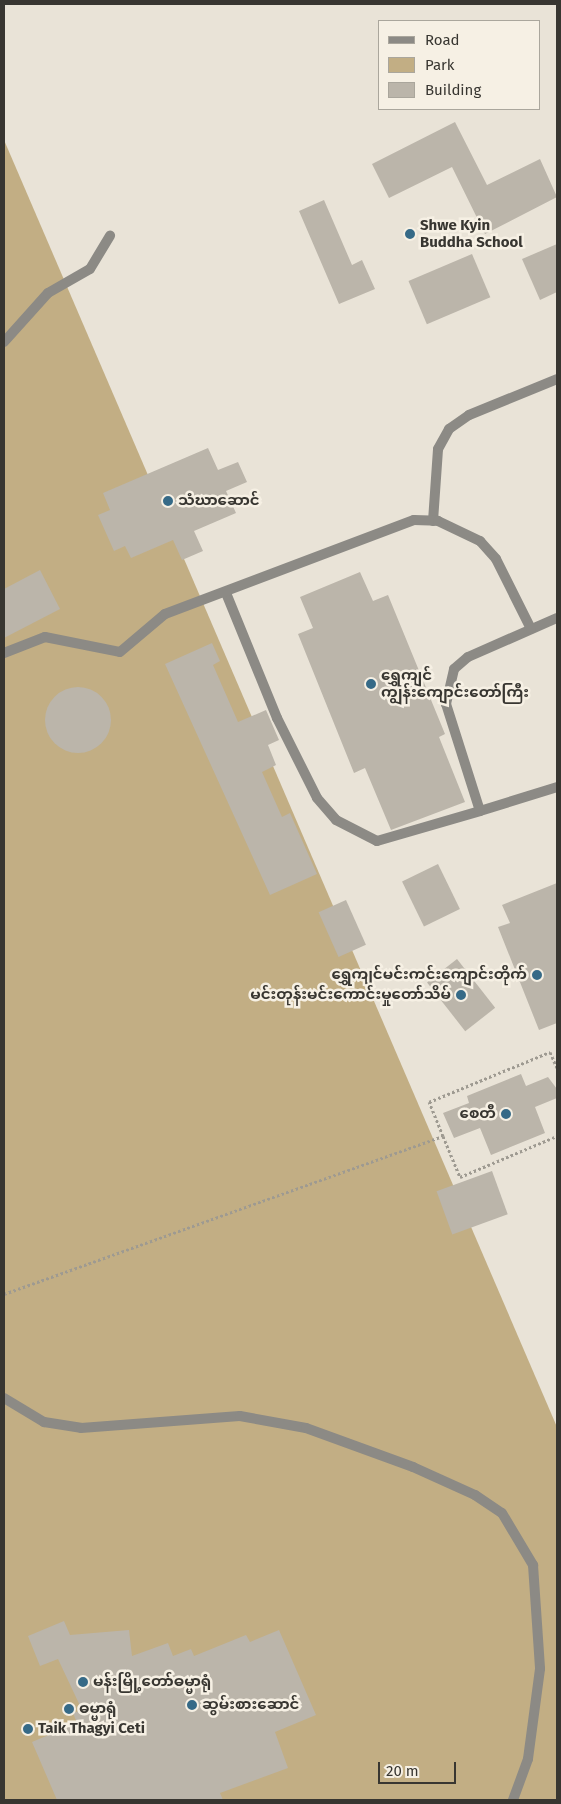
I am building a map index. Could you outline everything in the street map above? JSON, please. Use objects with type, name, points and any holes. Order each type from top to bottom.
[{"type":"street","points":[[4,342],[48,293],[90,269],[110,236]]},
{"type":"street","points":[[433,521],[438,449],[449,429],[469,415],[557,379]]},
{"type":"street","points":[[4,653],[46,637],[120,652],[166,614],[226,593],[414,520],[433,521],[468,533],[496,558],[532,629]]},
{"type":"street","points":[[226,593],[277,718],[317,798],[336,820],[377,841],[557,787]]},
{"type":"street","points":[[480,811],[446,704],[448,687],[454,669],[468,657],[557,618]]},
{"type":"street","points":[[4,1398],[44,1422],[81,1428],[240,1416],[306,1428],[413,1468],[475,1494],[502,1513],[533,1565],[540,1669],[528,1759],[513,1800]]},
{"type":"path","points":[[557,1068],[550,1052],[429,1102],[460,1177],[557,1136]]},
{"type":"path","points":[[4,1294],[443,1136]]},
{"type":"green space","points":[[4,140],[557,1427],[557,1800],[4,1800]]},
{"type":"building","points":[[455,122],[487,185],[540,159],[557,197],[485,234],[452,167],[389,198],[372,164]]},
{"type":"building","points":[[324,200],[352,265],[362,260],[375,289],[339,304],[299,211]]},
{"type":"building","points":[[557,244],[557,292],[540,300],[522,259]]},
{"type":"building","points":[[472,254],[490,297],[427,324],[408,281]]},
{"type":"building","name":"သံဃာဆောင်","points":[[208,448],[218,470],[238,462],[247,482],[226,491],[236,513],[194,531],[203,551],[182,560],[173,540],[131,558],[125,546],[114,551],[98,515],[110,510],[103,493]]},
{"type":"building","points":[[40,570],[60,609],[4,638],[4,589]]},
{"type":"building","name":"ရွှေကျင် ကျွန်းကျောင်းတော်ကြီး","points":[[360,572],[373,601],[388,595],[445,734],[439,737],[465,802],[391,830],[365,768],[354,773],[298,634],[313,628],[300,597]]},
{"type":"building","points":[[212,643],[220,661],[213,665],[238,722],[266,710],[279,740],[268,745],[276,765],[262,772],[282,817],[290,813],[317,874],[270,895],[165,664]]},
{"type":"building","points":[[78,687],[91,690],[101,697],[108,707],[111,720],[108,733],[101,743],[91,750],[78,753],[65,750],[55,743],[48,733],[45,720],[48,707],[55,697],[65,690]]},
{"type":"building","points":[[438,864],[460,909],[424,926],[402,882]]},
{"type":"building","name":"ရွှေကျင်မင်းကင်းကျောင်းတိုက်","points":[[557,883],[557,1023],[539,1030],[498,927],[510,923],[502,905]]},
{"type":"building","points":[[346,900],[366,945],[339,957],[319,912]]},
{"type":"building","name":"မင်းတုန်းမင်းကောင်းမှုတော်သိမ်","points":[[457,959],[495,1008],[465,1031],[427,982]]},
{"type":"building","name":"စေတီ","points":[[521,1074],[526,1086],[548,1077],[557,1089],[557,1098],[535,1107],[545,1133],[491,1155],[480,1128],[454,1138],[443,1113],[469,1103],[467,1096]]},
{"type":"building","points":[[492,1171],[508,1214],[452,1234],[437,1191]]},
{"type":"building","points":[[64,1621],[70,1635],[129,1630],[132,1656],[168,1643],[173,1656],[191,1649],[194,1656],[246,1635],[250,1642],[279,1630],[316,1715],[275,1732],[288,1768],[220,1793],[223,1800],[57,1800],[32,1742],[77,1723],[73,1713],[82,1710],[58,1659],[40,1666],[28,1636]]},
{"type":"place","name":"Shwe Kyin Buddha School","points":[[410,234]]},
{"type":"place","name":"သံဃာဆောင်","points":[[168,501]]},
{"type":"place","name":"ရွှေကျင် ကျွန်းကျောင်းတော်ကြီး","points":[[371,684]]},
{"type":"place","name":"ရွှေကျင်မင်းကင်းကျောင်းတိုက်","points":[[537,975]]},
{"type":"place","name":"မင်းတုန်းမင်းကောင်းမှုတော်သိမ်","points":[[461,995]]},
{"type":"place","name":"စေတီ","points":[[506,1114]]},
{"type":"place","name":"မန်းမြို့တော်ဓမ္မာရုံ","points":[[83,1682]]},
{"type":"place","name":"ဆွမ်းစားဆောင်","points":[[192,1705]]},
{"type":"place","name":"ဓမ္မာရုံ","points":[[69,1709]]},
{"type":"place","name":"Taik Thagyi Ceti","points":[[28,1729]]}]
